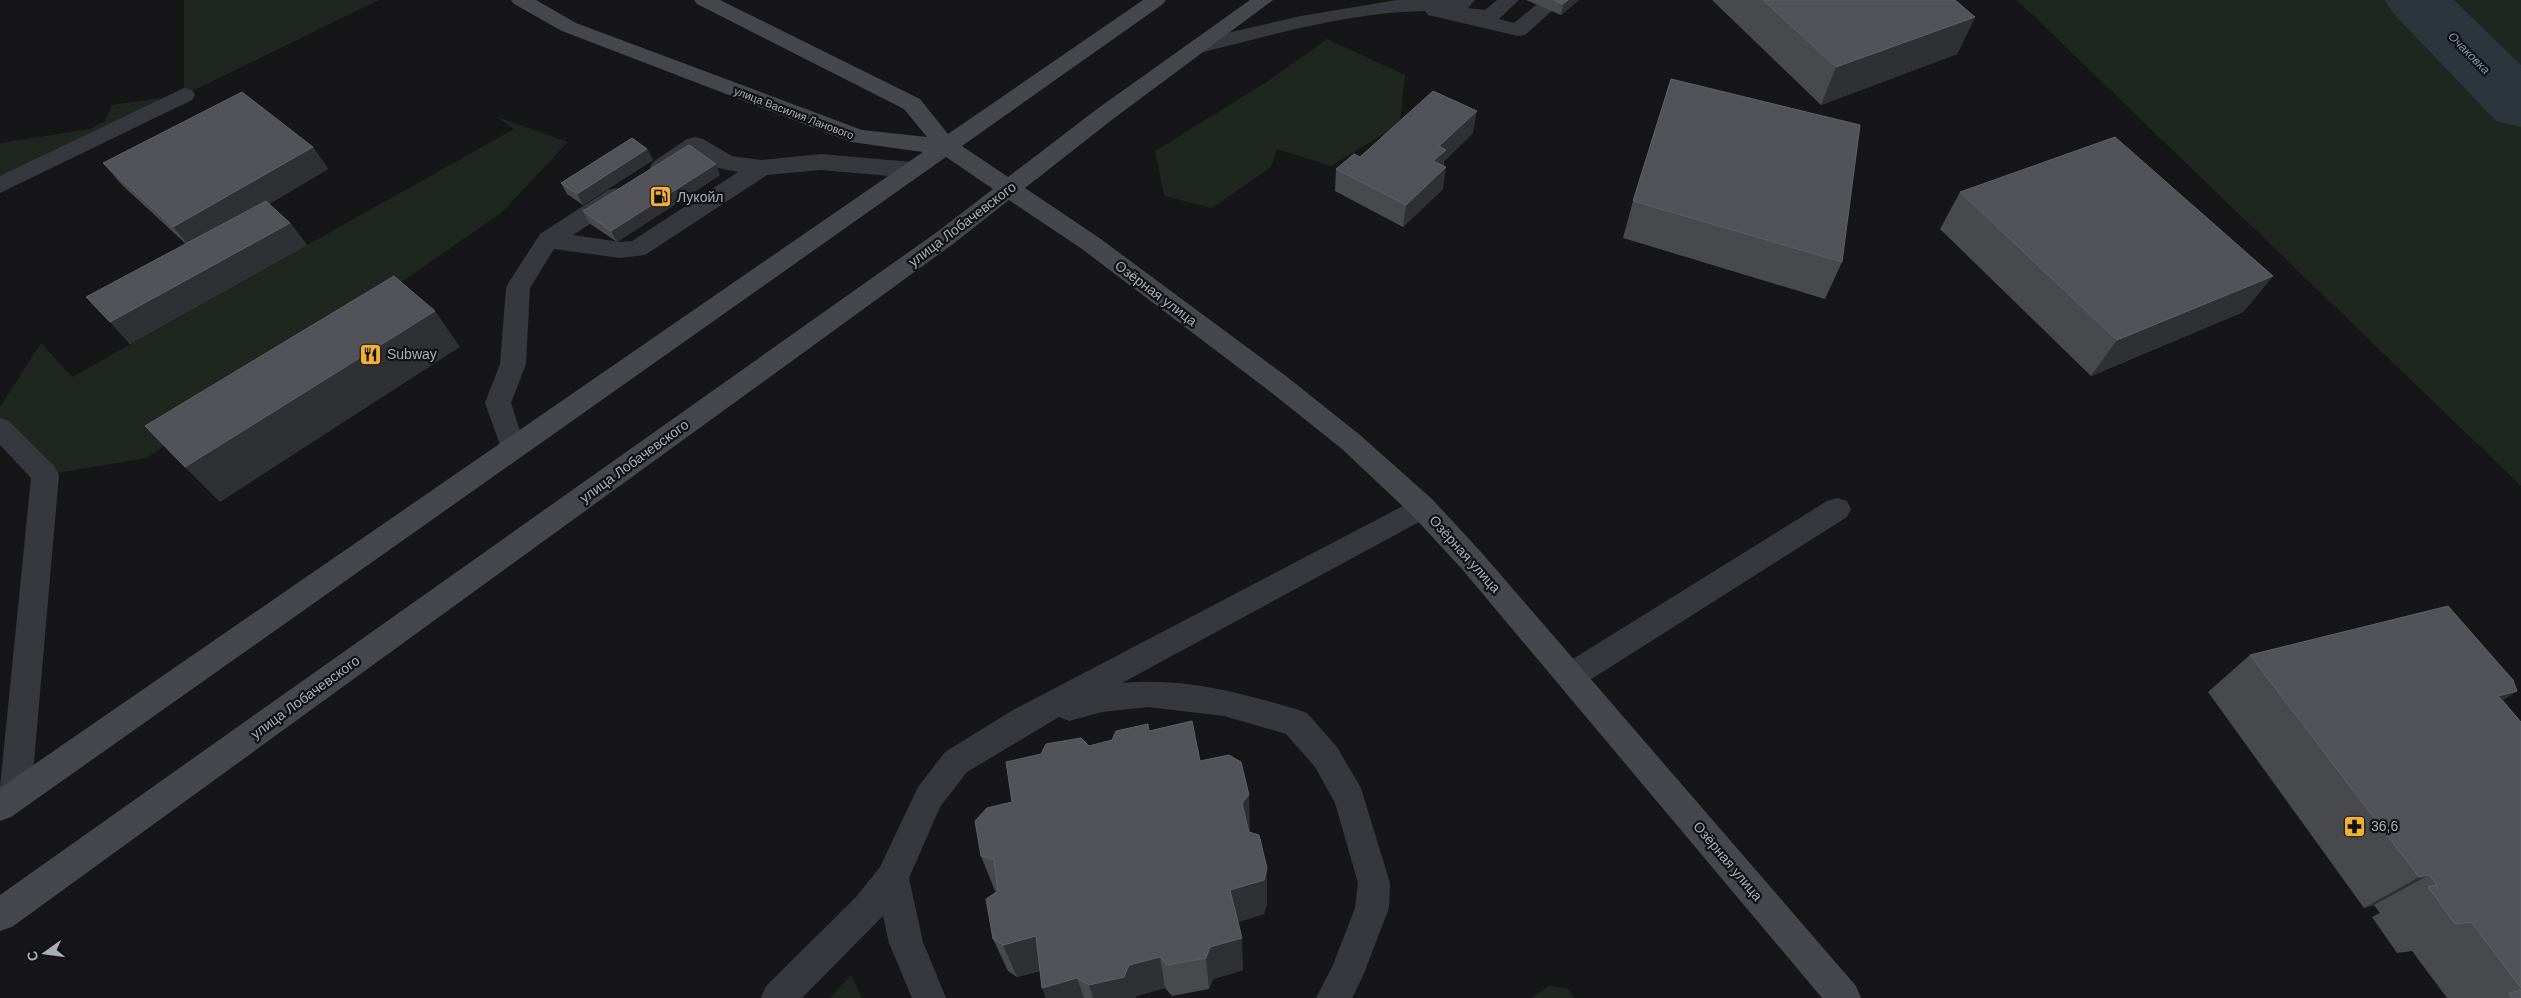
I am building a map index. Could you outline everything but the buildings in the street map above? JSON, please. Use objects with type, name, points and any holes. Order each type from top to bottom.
[{"type":"main road","name":"улица Василия Ланового","points":[[521,0],[569,26],[859,137],[947,147]]},
{"type":"main road","points":[[704,0],[912,104],[947,147]]},
{"type":"main road","points":[[7,801],[1156,0]]},
{"type":"main road","name":"улица Лобачевского","points":[[0,915],[937,244],[1105,114],[1263,0]]},
{"type":"main road","name":"Озёрная улица","points":[[947,147],[1011,188],[1090,243],[1277,383],[1351,442],[1422,507],[1571,676],[1844,998]]},
{"type":"lane","points":[[1199,46],[1375,5],[1411,2],[1460,4],[1465,0]]},
{"type":"lane","points":[[1411,2],[1489,17],[1509,0]]},
{"type":"lane","points":[[1411,2],[1518,30],[1554,0]]},
{"type":"lane","points":[[0,185],[184,95]]},
{"type":"lane","points":[[548,240],[620,250],[636,249],[661,193],[695,144],[726,163],[761,168]]},
{"type":"lane","points":[[513,449],[498,403],[513,364],[518,288],[548,240],[661,193],[761,168],[821,162],[912,170]]},
{"type":"lane","points":[[0,428],[45,475],[7,801]]},
{"type":"lane","points":[[778,998],[868,909],[892,878],[928,797],[956,762],[1024,720],[1422,507]]},
{"type":"lane","points":[[1571,676],[1837,509]]},
{"type":"lane","points":[[1024,720],[1102,698],[1148,694],[1224,702],[1296,723],[1326,757],[1350,798],[1374,883],[1372,908],[1346,976],[1333,998]]},
{"type":"lane","points":[[892,878],[906,943],[929,998]]},
{"type":"shaded area","points":[[184,0],[379,0],[0,185],[0,143],[90,129],[105,121],[112,105],[184,95]]},
{"type":"shaded area","points":[[2017,0],[2521,0],[2521,486]]},
{"type":"shaded area","points":[[1327,39],[1405,75],[1400,124],[1331,166],[1277,149],[1271,167],[1212,208],[1164,196],[1155,151],[1268,81]]},
{"type":"shaded area","points":[[497,117],[568,142],[501,213],[147,458],[45,475],[0,428],[0,407],[41,343],[72,377],[514,129]]},
{"type":"shaded area","points":[[851,975],[862,998],[830,998]]},
{"type":"shaded area","points":[[1549,986],[1567,988],[1574,998],[1531,998]]},
{"type":"waterway","name":"Очаковка","points":[[2417,0],[2521,105]]},
{"type":"place","name":"Лукойл","points":[[661,197]]},
{"type":"place","name":"Subway","points":[[371,354]]},
{"type":"place","name":"36,6","points":[[2355,826]]}]
